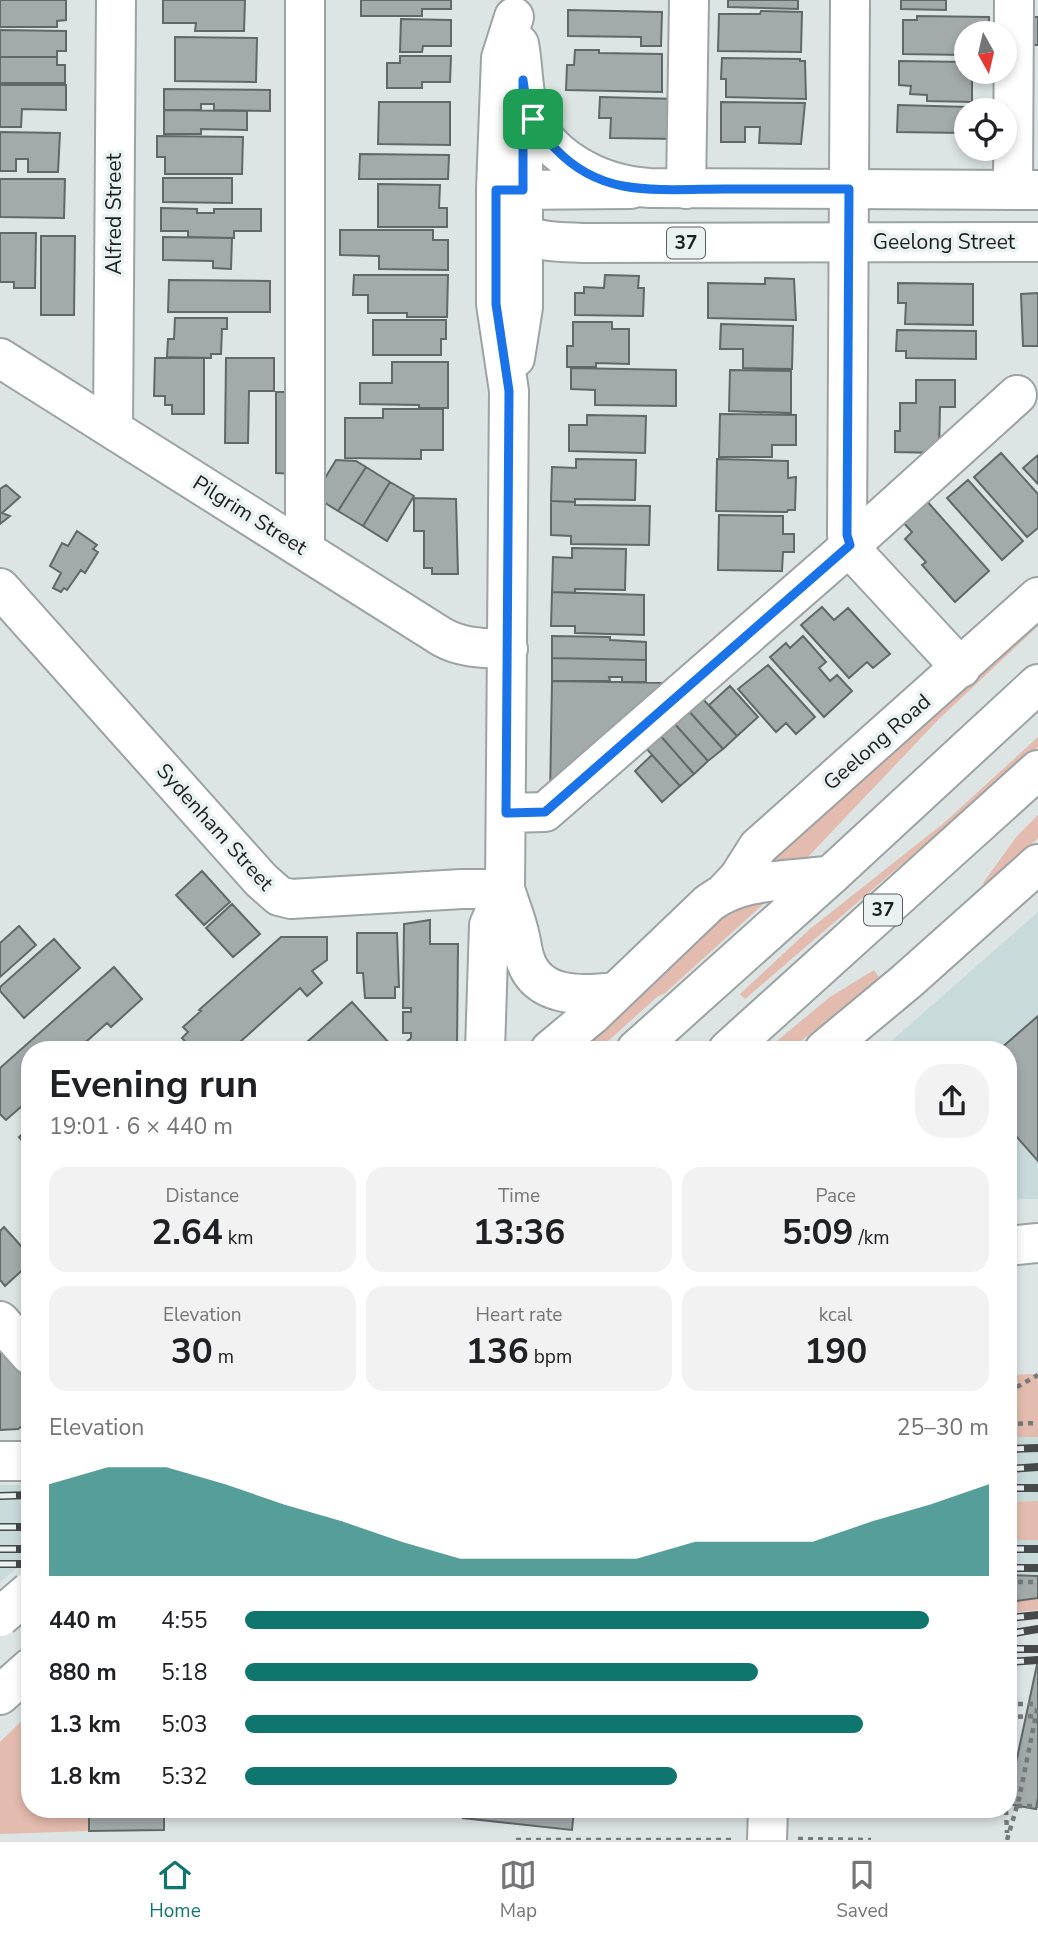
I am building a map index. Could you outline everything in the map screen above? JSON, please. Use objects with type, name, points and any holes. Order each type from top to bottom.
[{"type":"main road","name":"Alfred Street","points":[[113,429],[116,0]]},
{"type":"main road","points":[[305,0],[305,550]]},
{"type":"main road","points":[[668,188],[689,0]]},
{"type":"main road","points":[[850,0],[847,535],[850,545],[860,559],[961,668]]},
{"type":"main road","points":[[505,192],[668,188],[1025,189],[1014,0]]},
{"type":"main road","points":[[514,8],[527,104],[545,137],[575,165],[605,180],[623,186],[668,188]]},
{"type":"main road","points":[[509,391],[523,307],[524,235],[506,221],[499,209],[505,192],[501,58],[514,8]]},
{"type":"main road","points":[[523,80],[505,192],[496,304],[509,391],[505,889],[525,959],[536,978],[552,989],[569,994],[614,992]]},
{"type":"main road","name":"Geelong Street","points":[[524,235],[543,241],[569,242],[1038,242]]},
{"type":"main road","name":"Pilgrim Street","points":[[0,358],[457,645],[508,649]]},
{"type":"main road","points":[[506,813],[545,812],[1017,395]]},
{"type":"main road","name":"Sydenham Street","points":[[0,587],[261,880],[279,896],[291,899],[505,889]]},
{"type":"main road","name":"Geelong Road","points":[[561,1041],[724,893],[736,881],[758,847],[1038,597]]},
{"type":"main road","points":[[646,1041],[1038,684]]},
{"type":"main road","name":"37","points":[[738,1041],[1038,770]]},
{"type":"main road","points":[[835,1041],[907,981],[1038,864]]},
{"type":"main road","name":"Geelong Road","points":[[724,893],[741,885],[831,875]]},
{"type":"main road","points":[[485,1041],[489,925],[505,889]]},
{"type":"main road","points":[[1017,1245],[1038,1243]]},
{"type":"main road","points":[[0,1321],[21,1345]]},
{"type":"main road","points":[[0,1461],[21,1461]]},
{"type":"main road","points":[[0,1618],[21,1599]]},
{"type":"main road","points":[[0,1695],[21,1676]]},
{"type":"main road","points":[[767,1840],[768,1818]]},
{"type":"path","points":[[1017,1387],[1038,1376]]},
{"type":"path","points":[[1017,1424],[1038,1423]]},
{"type":"path","points":[[1017,1579],[1038,1582]]},
{"type":"path","points":[[1017,1704],[1038,1705],[1017,1805],[1038,1806]]},
{"type":"path","points":[[1017,1717],[1038,1716]]},
{"type":"path","points":[[1006,1818],[1007,1840]]},
{"type":"path","points":[[1007,1840],[1013,1818]]},
{"type":"path","points":[[516,1840],[871,1840]]},
{"type":"shaded area","points":[[1038,614],[1038,626],[938,720],[804,861],[759,868]]},
{"type":"shaded area","points":[[1038,737],[1038,747],[745,999],[740,994],[810,929],[945,822]]},
{"type":"shaded area","points":[[1038,815],[1038,838],[988,888],[983,883],[1017,836]]},
{"type":"shaded area","points":[[768,900],[608,1041],[578,1041],[730,910]]},
{"type":"shaded area","points":[[1038,912],[1038,1199],[1017,1199],[1017,1041],[891,1041]]},
{"type":"shaded area","points":[[874,970],[881,980],[801,1041],[777,1041],[830,997]]},
{"type":"shaded area","points":[[1038,1374],[1038,1437],[1017,1437],[1017,1375]]},
{"type":"shaded area","points":[[1017,1437],[1038,1437],[1038,1501],[1017,1502]]},
{"type":"shaded area","points":[[0,1485],[21,1485],[21,1564],[0,1582]]},
{"type":"shaded area","points":[[1038,1501],[1038,1540],[1017,1540],[1017,1502]]},
{"type":"shaded area","points":[[1017,1540],[1038,1540],[1038,1574],[1017,1574]]},
{"type":"shaded area","points":[[1038,1598],[1038,1610],[1017,1612],[1017,1601]]},
{"type":"shaded area","points":[[21,1722],[21,1818],[89,1818],[89,1831],[0,1834],[0,1742]]},
{"type":"building","points":[[0,0],[66,0],[66,20],[57,21],[57,27],[0,27]]},
{"type":"building","points":[[163,0],[245,0],[244,31],[195,31],[196,23],[163,23]]},
{"type":"building","points":[[361,0],[451,0],[451,9],[422,9],[422,16],[361,16]]},
{"type":"building","points":[[728,0],[798,0],[798,9],[728,7]]},
{"type":"building","points":[[901,0],[946,0],[946,10],[901,9]]},
{"type":"building","points":[[568,10],[662,12],[661,46],[641,46],[641,37],[568,36]]},
{"type":"building","points":[[761,11],[802,12],[801,52],[718,51],[719,14],[760,14]]},
{"type":"building","points":[[917,16],[989,17],[989,21],[954,21],[954,55],[903,54],[903,20],[917,20]]},
{"type":"building","points":[[1026,17],[1038,17],[1038,45],[1025,45]]},
{"type":"building","points":[[401,19],[451,20],[451,46],[423,46],[422,52],[400,52]]},
{"type":"building","points":[[0,30],[66,31],[66,51],[57,51],[57,57],[0,57]]},
{"type":"building","points":[[175,37],[257,38],[256,82],[175,81]]},
{"type":"building","points":[[575,50],[662,54],[662,92],[566,90],[567,65],[574,65]]},
{"type":"building","points":[[400,56],[451,56],[450,82],[422,82],[422,88],[387,88],[387,63],[400,63]]},
{"type":"building","points":[[0,57],[57,57],[57,65],[65,65],[65,83],[0,83]]},
{"type":"building","points":[[722,58],[805,61],[806,99],[726,97],[726,79],[721,79]]},
{"type":"building","points":[[899,61],[954,62],[954,84],[972,84],[972,98],[954,98],[954,102],[927,101],[927,95],[910,94],[911,86],[899,85]]},
{"type":"building","points":[[0,85],[66,85],[66,110],[22,109],[21,127],[0,127]]},
{"type":"building","points":[[164,89],[270,90],[270,111],[214,110],[214,104],[201,104],[201,110],[164,110]]},
{"type":"building","points":[[600,97],[679,99],[679,139],[610,138],[611,118],[599,118]]},
{"type":"building","points":[[379,102],[450,102],[450,145],[378,144]]},
{"type":"building","points":[[721,102],[805,103],[801,144],[759,143],[760,127],[745,127],[745,142],[721,142]]},
{"type":"building","points":[[898,105],[954,107],[954,133],[897,132]]},
{"type":"building","points":[[164,110],[247,111],[247,130],[201,129],[201,134],[164,134]]},
{"type":"building","points":[[0,132],[60,133],[58,172],[28,172],[28,159],[16,159],[16,171],[0,171]]},
{"type":"building","points":[[157,136],[243,137],[242,174],[165,174],[165,157],[157,157]]},
{"type":"building","points":[[360,154],[449,155],[448,179],[359,179]]},
{"type":"building","points":[[163,178],[232,178],[232,203],[163,202]]},
{"type":"building","points":[[0,179],[65,179],[64,218],[0,217]]},
{"type":"building","points":[[378,184],[440,185],[439,208],[447,208],[447,227],[378,227]]},
{"type":"building","points":[[161,208],[197,209],[197,213],[214,213],[214,209],[261,209],[261,231],[234,231],[234,238],[188,237],[188,231],[161,231]]},
{"type":"building","points":[[340,230],[433,230],[433,240],[448,240],[448,270],[379,269],[379,256],[340,255]]},
{"type":"building","points":[[0,233],[36,233],[35,288],[14,288],[14,282],[0,282]]},
{"type":"building","points":[[41,236],[75,236],[74,315],[41,315]]},
{"type":"building","points":[[163,237],[232,238],[231,269],[213,268],[213,261],[163,260]]},
{"type":"building","points":[[354,275],[448,275],[447,317],[368,313],[368,295],[353,295]]},
{"type":"building","points":[[605,275],[639,276],[638,288],[644,288],[643,316],[575,315],[575,293],[584,293],[584,287],[604,288]]},
{"type":"building","points":[[765,278],[794,279],[796,320],[708,318],[708,283],[765,284]]},
{"type":"building","points":[[169,280],[270,281],[270,312],[168,312]]},
{"type":"building","points":[[898,283],[973,284],[973,325],[905,324],[906,303],[898,303]]},
{"type":"building","points":[[1038,293],[1038,346],[1023,346],[1021,294]]},
{"type":"building","points":[[175,318],[227,318],[227,329],[222,329],[221,354],[211,354],[211,358],[167,357],[168,339],[174,339]]},
{"type":"building","points":[[373,320],[446,320],[446,339],[441,339],[441,355],[373,355]]},
{"type":"building","points":[[573,322],[612,322],[612,329],[629,329],[629,364],[596,363],[596,367],[567,367],[567,346],[573,346]]},
{"type":"building","points":[[721,324],[793,326],[792,369],[743,368],[743,349],[720,349]]},
{"type":"building","points":[[897,330],[976,331],[976,359],[906,358],[906,351],[896,351]]},
{"type":"building","points":[[155,358],[204,358],[204,414],[172,414],[172,405],[165,405],[165,396],[154,396]]},
{"type":"building","points":[[226,358],[274,358],[274,391],[249,391],[248,443],[225,443]]},
{"type":"building","points":[[392,362],[448,362],[448,408],[360,404],[360,383],[392,383]]},
{"type":"building","points":[[571,368],[676,370],[676,406],[595,405],[595,390],[571,389]]},
{"type":"building","points":[[730,370],[791,371],[791,413],[729,411]]},
{"type":"building","points":[[916,380],[955,380],[955,407],[940,407],[939,453],[895,452],[895,431],[900,431],[900,403],[916,403]]},
{"type":"building","points":[[276,392],[299,392],[298,474],[276,473]]},
{"type":"building","points":[[383,409],[443,409],[443,450],[421,450],[421,459],[345,458],[345,418],[383,418]]},
{"type":"building","points":[[720,414],[796,415],[796,445],[772,445],[772,457],[719,457]]},
{"type":"building","points":[[587,415],[646,416],[645,453],[569,451],[569,425],[587,425]]},
{"type":"building","points":[[1001,453],[1038,494],[1038,528],[1027,537],[974,477]]},
{"type":"building","points":[[1038,455],[1038,484],[1023,468]]},
{"type":"building","points":[[576,459],[636,460],[635,500],[551,501],[552,467],[576,468]]},
{"type":"building","points":[[717,459],[788,461],[788,478],[796,477],[795,510],[716,511]]},
{"type":"building","points":[[336,460],[356,461],[366,467],[338,511],[314,496]]},
{"type":"building","points":[[366,467],[390,482],[363,526],[338,511]]},
{"type":"building","points":[[968,480],[1023,541],[1002,560],[947,498]]},
{"type":"building","points":[[390,482],[414,496],[387,541],[363,526]]},
{"type":"building","points":[[6,485],[20,497],[2,513],[10,516],[0,524],[0,489]]},
{"type":"building","points":[[414,498],[456,499],[458,574],[432,574],[432,568],[424,568],[424,531],[414,531]]},
{"type":"building","points":[[925,499],[989,571],[955,602],[922,565],[926,562],[905,539],[912,532],[901,520]]},
{"type":"building","points":[[551,501],[575,502],[575,505],[650,506],[649,545],[571,544],[571,536],[551,535]]},
{"type":"building","points":[[719,515],[783,516],[783,534],[794,534],[794,552],[783,552],[782,571],[718,570]]},
{"type":"building","points":[[77,531],[97,545],[93,549],[98,552],[85,573],[81,570],[67,590],[64,588],[61,592],[53,588],[61,573],[50,566],[62,543],[68,546]]},
{"type":"building","points":[[572,548],[626,549],[625,590],[575,589],[575,593],[552,592],[553,557],[572,558]]},
{"type":"building","points":[[552,592],[644,595],[644,635],[575,633],[575,626],[551,626]]},
{"type":"building","points":[[822,607],[834,620],[848,608],[890,654],[873,668],[867,662],[849,678],[801,625]]},
{"type":"building","points":[[552,636],[610,637],[610,640],[646,642],[646,660],[552,658]]},
{"type":"building","points":[[803,636],[826,662],[819,668],[830,681],[837,675],[852,691],[824,717],[770,657],[786,643],[790,648]]},
{"type":"building","points":[[552,658],[646,660],[646,682],[622,682],[622,677],[609,677],[610,681],[552,681]]},
{"type":"building","points":[[768,665],[815,717],[796,734],[786,723],[776,732],[738,689]]},
{"type":"building","points":[[552,681],[675,683],[550,797]]},
{"type":"building","points":[[730,686],[758,717],[737,736],[709,705]]},
{"type":"building","points":[[701,697],[737,736],[723,749],[687,709]]},
{"type":"building","points":[[687,709],[723,749],[708,761],[673,722]]},
{"type":"building","points":[[673,722],[708,761],[694,774],[659,734]]},
{"type":"building","points":[[659,734],[694,774],[680,786],[645,747]]},
{"type":"building","points":[[652,755],[680,786],[662,802],[635,771]]},
{"type":"building","points":[[202,871],[230,902],[204,925],[176,895]]},
{"type":"building","points":[[232,904],[260,934],[233,957],[206,928]]},
{"type":"building","points":[[430,920],[430,944],[458,944],[457,1041],[408,1041],[411,1033],[403,1033],[403,1012],[411,1012],[411,1008],[403,1008],[404,924]]},
{"type":"building","points":[[19,926],[36,945],[0,977],[0,943]]},
{"type":"building","points":[[357,933],[397,933],[399,987],[395,987],[395,998],[365,998],[363,973],[357,973]]},
{"type":"building","points":[[281,937],[327,937],[327,960],[312,971],[322,983],[307,996],[300,988],[241,1041],[185,1041],[182,1038],[188,1032],[183,1027],[201,1011],[199,1010]]},
{"type":"building","points":[[54,939],[80,968],[24,1018],[0,991],[0,987]]},
{"type":"building","points":[[114,967],[142,999],[111,1027],[107,1023],[87,1041],[30,1041]]},
{"type":"building","points":[[352,1002],[387,1041],[308,1041]]},
{"type":"building","points":[[1038,1016],[1038,1161],[1017,1137],[1017,1041],[1009,1041]]},
{"type":"building","points":[[21,1049],[21,1107],[6,1120],[0,1114],[0,1068]]},
{"type":"building","points":[[4,1227],[21,1246],[21,1271],[5,1286],[0,1280],[0,1231]]},
{"type":"building","points":[[0,1350],[21,1373],[21,1427],[0,1430]]},
{"type":"building","points":[[1017,1575],[1038,1576],[1038,1598],[1017,1601]]},
{"type":"building","points":[[1038,1660],[1036,1809],[1017,1806],[1017,1758]]},
{"type":"building","points":[[89,1818],[164,1818],[164,1830],[89,1831]]},
{"type":"building","points":[[463,1818],[573,1818],[572,1830]]},
{"type":"railway","points":[[1017,1449],[1038,1448]]},
{"type":"railway","points":[[1017,1468],[1038,1467]]},
{"type":"railway","points":[[1017,1488],[1038,1488]]},
{"type":"railway","points":[[0,1496],[21,1495]]},
{"type":"railway","points":[[0,1527],[21,1527]]},
{"type":"railway","points":[[0,1549],[21,1549]]},
{"type":"railway","points":[[1017,1549],[1038,1549]]},
{"type":"railway","points":[[0,1564],[21,1564]]},
{"type":"railway","points":[[1017,1568],[1038,1568]]},
{"type":"railway","points":[[0,1593],[21,1594]]},
{"type":"railway","points":[[0,1607],[21,1608]]},
{"type":"railway","points":[[1017,1617],[1038,1615]]},
{"type":"railway","points":[[1017,1632],[1038,1629]]},
{"type":"railway","points":[[1017,1649],[1038,1649]]},
{"type":"railway","points":[[1017,1661],[1038,1660]]},
{"type":"route","points":[[523,80],[533,119],[545,137],[566,159],[596,176],[623,186],[849,189],[847,535],[850,545],[545,812],[506,813],[509,391],[496,304],[496,190],[523,190],[523,80]]}]
